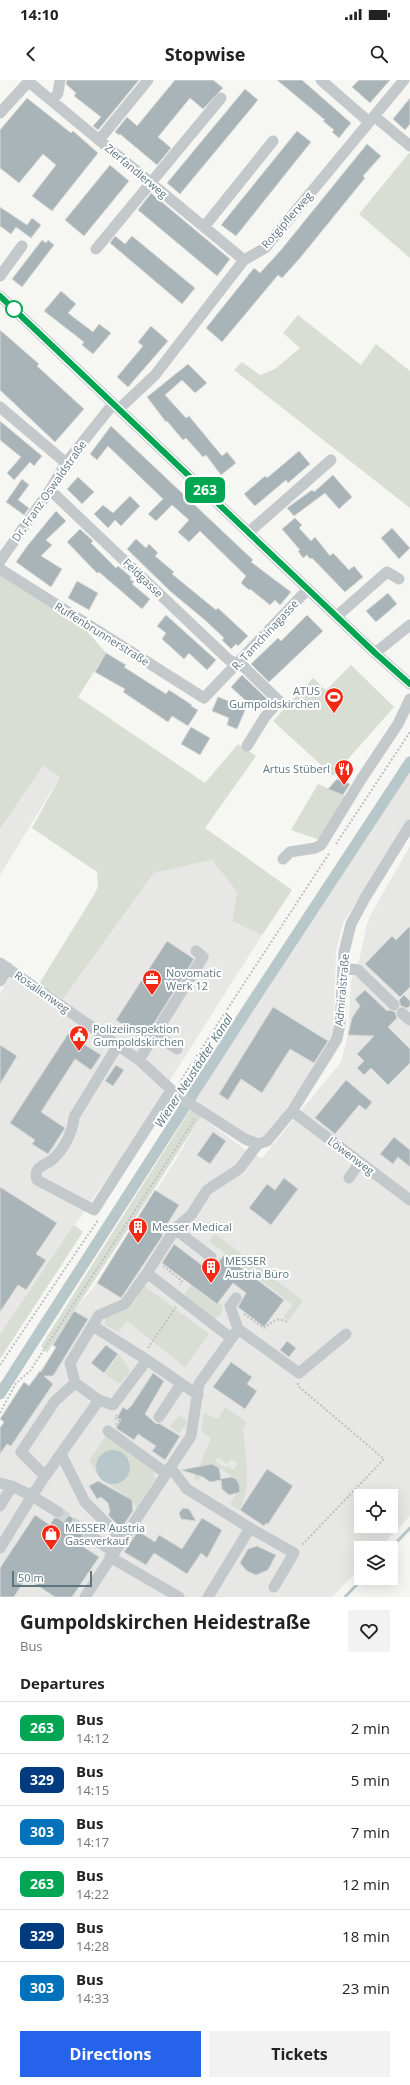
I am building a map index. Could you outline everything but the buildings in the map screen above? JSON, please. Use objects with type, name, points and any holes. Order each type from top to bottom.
[{"type":"street","points":[[52,101],[58,93],[60,80]]},
{"type":"street","points":[[99,140],[148,80]]},
{"type":"street","points":[[321,80],[410,146]]},
{"type":"street","name":"Rotgipflerweg","points":[[116,406],[155,375],[244,260],[265,248],[404,80]]},
{"type":"street","points":[[0,113],[30,81]]},
{"type":"street","name":"Zierfandlerweg","points":[[30,81],[151,184],[244,260]]},
{"type":"street","points":[[96,249],[221,98]]},
{"type":"street","points":[[204,227],[273,141]]},
{"type":"street","points":[[0,276],[22,246]]},
{"type":"street","points":[[0,296],[375,653],[410,684]]},
{"type":"street","name":"Dr. Franz Oswaldstraße","points":[[0,561],[50,490],[66,463],[116,406]]},
{"type":"street","points":[[0,407],[66,463]]},
{"type":"street","points":[[249,532],[331,460]]},
{"type":"street","name":"Feldgasse","points":[[50,490],[229,660],[244,667],[279,701],[265,717],[247,746]]},
{"type":"street","name":"Ruffenbrunnerstraße","points":[[0,569],[204,698]]},
{"type":"street","points":[[337,616],[387,572],[399,580]]},
{"type":"street","name":"R. Tamchinagasse","points":[[204,698],[238,664],[308,588]]},
{"type":"street","points":[[375,653],[410,625]]},
{"type":"street","points":[[283,859],[290,852],[315,848],[321,845],[362,778],[398,724],[410,699]]},
{"type":"street","name":"Admiralstraße","points":[[258,1144],[266,1141],[274,1135],[292,1112],[337,1039],[340,1024],[344,952],[351,924],[365,898],[410,825]]},
{"type":"street","points":[[139,1060],[156,1035],[203,957],[196,951]]},
{"type":"street","points":[[0,981],[4,966]]},
{"type":"street","name":"Rosalienweg","points":[[4,966],[139,1060],[176,1094],[199,1109]]},
{"type":"street","points":[[343,968],[358,970],[394,1005]]},
{"type":"street","points":[[156,1035],[177,1049]]},
{"type":"street","points":[[118,1045],[74,1117],[74,1126],[69,1137],[53,1159],[39,1168],[36,1174],[37,1180],[94,1210],[176,1094]]},
{"type":"street","points":[[149,1362],[113,1406],[99,1400],[75,1383],[70,1363],[99,1315],[125,1304],[175,1229],[191,1215],[207,1190],[239,1169],[258,1144],[245,1139],[199,1109]]},
{"type":"street","name":"Löwenweg","points":[[292,1112],[410,1200]]},
{"type":"street","points":[[349,1178],[360,1162]]},
{"type":"street","points":[[175,1229],[211,1257]]},
{"type":"street","points":[[147,1273],[181,1300],[299,1373],[346,1334]]},
{"type":"street","points":[[85,1597],[191,1436],[199,1384],[234,1334],[230,1306],[236,1298]]},
{"type":"street","points":[[93,1326],[198,1395]]},
{"type":"street","points":[[45,1476],[21,1452],[55,1401],[75,1383]]},
{"type":"street","points":[[159,1417],[180,1384]]},
{"type":"street","points":[[0,1548],[45,1476],[99,1400]]},
{"type":"street","points":[[111,1429],[168,1470],[187,1489],[294,1553],[274,1587]]},
{"type":"street","points":[[61,1454],[85,1502],[122,1539]]},
{"type":"street","points":[[0,1483],[12,1486],[32,1496],[58,1512]]},
{"type":"street","points":[[0,1506],[12,1486]]},
{"type":"street","points":[[208,1597],[250,1528]]},
{"type":"street","points":[[90,1535],[112,1554],[179,1597]]},
{"type":"path","points":[[336,844],[410,732]]},
{"type":"path","points":[[176,1094],[180,1081],[331,850]]},
{"type":"path","points":[[0,1413],[16,1383],[30,1371],[199,1109]]},
{"type":"path","points":[[0,1365],[98,1219]]},
{"type":"path","points":[[162,1265],[182,1281],[179,1286]]},
{"type":"path","points":[[149,1362],[155,1356],[147,1350],[181,1300]]},
{"type":"path","points":[[294,1553],[384,1459],[298,1386],[299,1373]]},
{"type":"path","points":[[111,1429],[119,1421],[115,1418],[119,1412]]},
{"type":"shaded area","points":[[409,153],[410,154],[410,258],[359,214]]},
{"type":"shaded area","points":[[298,315],[361,365],[376,344],[410,371],[410,508],[234,370],[242,362],[260,375],[275,369],[300,348],[283,333]]},
{"type":"shaded area","points":[[0,574],[85,629],[106,653],[78,697],[205,783],[238,744],[256,756],[205,828],[292,890],[262,935],[232,921],[237,892],[212,860],[154,873],[63,999],[39,984],[94,895],[98,887],[97,872],[32,828],[60,777],[43,766],[0,829]]},
{"type":"shaded area","name":"ATUS Gumpoldskirchen","points":[[351,665],[394,707],[333,776],[273,721],[313,678],[326,690]]},
{"type":"shaded area","points":[[410,763],[410,819],[343,923],[336,952],[333,1037],[284,1112],[258,1144],[196,1100]]},
{"type":"shaded area","points":[[43,766],[60,777],[0,875],[0,829]]},
{"type":"shaded area","points":[[318,784],[347,797],[320,840],[291,830]]},
{"type":"shaded area","points":[[410,846],[410,1516],[398,1528],[398,1489],[354,1489],[354,1533],[394,1533],[386,1541],[354,1541],[354,1574],[332,1597],[0,1597],[0,1428],[4,1422],[0,1419],[24,1382],[29,1385],[56,1348],[53,1345],[74,1311],[97,1283],[175,1161],[201,1117],[246,1150],[262,1158],[341,1062],[348,1035],[351,981],[360,957],[366,927],[371,914]]},
{"type":"shaded area","points":[[212,860],[237,892],[232,921],[262,935],[119,1161],[0,1334],[0,993],[10,976],[39,984],[63,999],[154,873]]},
{"type":"shaded area","points":[[190,1110],[201,1117],[47,1353],[41,1346]]},
{"type":"shaded area","points":[[74,1225],[83,1232],[0,1359],[0,1334]]},
{"type":"shaded area","points":[[214,1233],[303,1301],[288,1321],[283,1317],[293,1305],[209,1241]]},
{"type":"shaded area","points":[[143,1285],[209,1334],[185,1367],[127,1321],[118,1332],[105,1325],[105,1318],[129,1309],[137,1299],[137,1295]]},
{"type":"shaded area","points":[[192,1285],[216,1304],[218,1302],[223,1306],[221,1315],[212,1319],[185,1298],[185,1293]]},
{"type":"shaded area","points":[[119,1354],[130,1371],[120,1384],[105,1374]]},
{"type":"shaded area","points":[[225,1407],[247,1422],[243,1428],[247,1481],[246,1491],[239,1510],[230,1504],[239,1488],[237,1482],[222,1470],[212,1464],[204,1468],[198,1481],[194,1478],[211,1438],[201,1432],[204,1413],[218,1419]],"holes":[[[218,1457],[227,1464],[231,1459],[238,1464],[233,1470],[227,1466],[225,1468],[215,1461]]]},
{"type":"shaded area","points":[[179,1415],[186,1420],[187,1424],[179,1433],[170,1427]]},
{"type":"shaded area","points":[[107,1434],[154,1471],[155,1479],[136,1509],[133,1501],[107,1483],[118,1483],[126,1478],[130,1468],[128,1457],[96,1469],[98,1475],[89,1461]]},
{"type":"shaded area","points":[[110,1450],[116,1450],[120,1451],[127,1457],[130,1467],[129,1474],[123,1481],[116,1484],[110,1484],[106,1483],[99,1477],[96,1470],[96,1464],[97,1460],[103,1453]]},
{"type":"waterway","name":"Wiener Neustädter Kanal","points":[[0,1394],[249,1007],[410,762]]},
{"type":"waterway","points":[[398,1541],[410,1528]]},
{"type":"waterway","points":[[345,1597],[356,1585]]},
{"type":"tunnel","points":[[58,1512],[90,1535]]},
{"type":"bus line","name":"263","points":[[0,296],[375,653],[410,684]]},
{"type":"place","name":"ATUS Gumpoldskirchen","points":[[334,714]]},
{"type":"place","name":"Artus Stüberl","points":[[344,786]]},
{"type":"place","name":"Novomatic Werk 12","points":[[152,996]]},
{"type":"place","name":"Polizeiinspektion Gumpoldskirchen","points":[[79,1052]]},
{"type":"place","name":"Messer Medical","points":[[138,1244]]},
{"type":"place","name":"MESSER Austria Büro","points":[[211,1284]]},
{"type":"place","name":"MESSER Austria Gaseverkauf","points":[[51,1551]]}]
